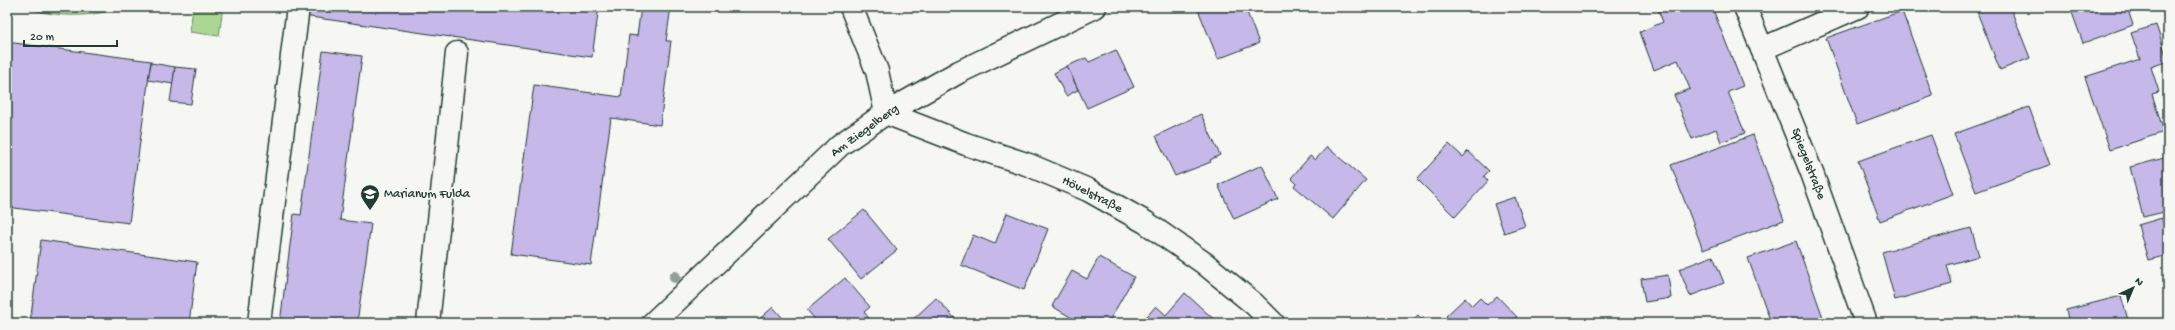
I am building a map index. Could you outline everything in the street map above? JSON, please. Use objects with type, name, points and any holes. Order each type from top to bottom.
[{"type":"street","points":[[259,323],[298,7]]},
{"type":"street","points":[[851,7],[877,71],[886,112]]},
{"type":"street","name":"Am Ziegelberg","points":[[667,319],[840,145],[886,112],[959,72],[1095,7]]},
{"type":"street","name":"Spiegelstraße","points":[[1745,7],[1812,172],[1866,323]]},
{"type":"street","points":[[1762,49],[1858,7]]},
{"type":"street","points":[[428,323],[457,54]]},
{"type":"street","name":"Hövelstraße","points":[[886,112],[966,144],[1029,165],[1088,190],[1145,222],[1204,263],[1254,304],[1273,323]]},
{"type":"green space","points":[[23,7],[124,7],[111,11],[86,15],[61,15],[36,11]]},
{"type":"green space","points":[[193,7],[223,7],[219,36],[190,32]]},
{"type":"building","points":[[304,7],[599,7],[592,57],[303,16]]},
{"type":"building","points":[[641,7],[671,7],[666,41],[671,41],[660,125],[611,118],[591,265],[511,254],[534,85],[621,97],[629,35],[637,36]]},
{"type":"building","points":[[1197,7],[1245,7],[1259,43],[1218,59]]},
{"type":"building","points":[[1657,7],[1712,7],[1743,86],[1728,92],[1745,133],[1721,142],[1716,129],[1692,139],[1674,95],[1690,89],[1678,60],[1654,70],[1640,32],[1663,22]]},
{"type":"building","points":[[1975,7],[2010,7],[2030,58],[2000,70]]},
{"type":"building","points":[[2070,7],[2127,7],[2133,25],[2083,43]]},
{"type":"building","points":[[1902,11],[1933,96],[1857,124],[1826,38]]},
{"type":"building","points":[[2156,25],[2168,61],[2151,67],[2159,92],[2152,94],[2164,132],[2110,150],[2085,77],[2140,59],[2131,33]]},
{"type":"building","points":[[7,42],[151,61],[129,223],[7,207]]},
{"type":"building","points":[[1116,50],[1134,87],[1087,108],[1067,66],[1086,58],[1089,62]]},
{"type":"building","points":[[323,51],[362,56],[340,220],[371,224],[357,323],[280,323],[294,214],[301,215]]},
{"type":"building","points":[[151,63],[175,67],[173,84],[148,80]]},
{"type":"building","points":[[1067,66],[1078,90],[1066,96],[1054,73]]},
{"type":"building","points":[[175,67],[196,69],[191,104],[170,102]]},
{"type":"building","points":[[2029,107],[2050,165],[1976,192],[1954,134]]},
{"type":"building","points":[[1201,114],[1220,155],[1210,160],[1211,162],[1175,176],[1156,136]]},
{"type":"building","points":[[1753,135],[1784,220],[1703,250],[1671,165]]},
{"type":"building","points":[[1931,135],[1953,194],[1880,221],[1858,161]]},
{"type":"building","points":[[1449,144],[1463,157],[1468,151],[1489,171],[1484,176],[1488,181],[1455,217],[1417,179]]},
{"type":"building","points":[[1327,147],[1366,180],[1333,219],[1294,186],[1296,183],[1291,178],[1310,156],[1315,160]]},
{"type":"building","points":[[2168,157],[2168,211],[2143,217],[2130,167]]},
{"type":"building","points":[[1262,165],[1278,199],[1234,219],[1218,185]]},
{"type":"building","points":[[1515,197],[1525,226],[1504,233],[1494,204]]},
{"type":"building","points":[[864,210],[897,250],[861,279],[828,239]]},
{"type":"building","points":[[1007,213],[1048,229],[1024,290],[961,265],[973,235],[995,244]]},
{"type":"building","points":[[2162,218],[2168,241],[2168,255],[2148,260],[2138,225]]},
{"type":"building","points":[[1971,228],[1979,256],[1947,265],[1952,284],[1895,300],[1882,252]]},
{"type":"building","points":[[41,240],[197,262],[189,323],[30,323]]},
{"type":"building","points":[[1796,241],[1825,323],[1771,323],[1748,258]]},
{"type":"building","points":[[1713,256],[1724,283],[1690,296],[1679,269]]},
{"type":"building","points":[[1099,257],[1134,277],[1108,323],[1080,323],[1052,306],[1072,271],[1087,279]]},
{"type":"building","points":[[1668,275],[1671,298],[1645,302],[1641,279]]},
{"type":"building","points":[[845,278],[870,307],[864,312],[873,323],[818,323],[807,310]]},
{"type":"building","points":[[1185,293],[1218,323],[1141,323],[1156,306],[1166,315]]},
{"type":"building","points":[[1497,296],[1517,317],[1510,323],[1452,323],[1446,316],[1465,298],[1472,306],[1480,298],[1487,305]]},
{"type":"building","points":[[2121,296],[2129,323],[2069,323],[2066,310]]},
{"type":"building","points":[[936,298],[959,323],[909,323]]},
{"type":"building","points":[[773,307],[787,323],[755,323]]},
{"type":"building","points":[[1418,315],[1426,323],[1409,323]]},
{"type":"place","name":"Marianum Fulda","points":[[370,211]]}]
